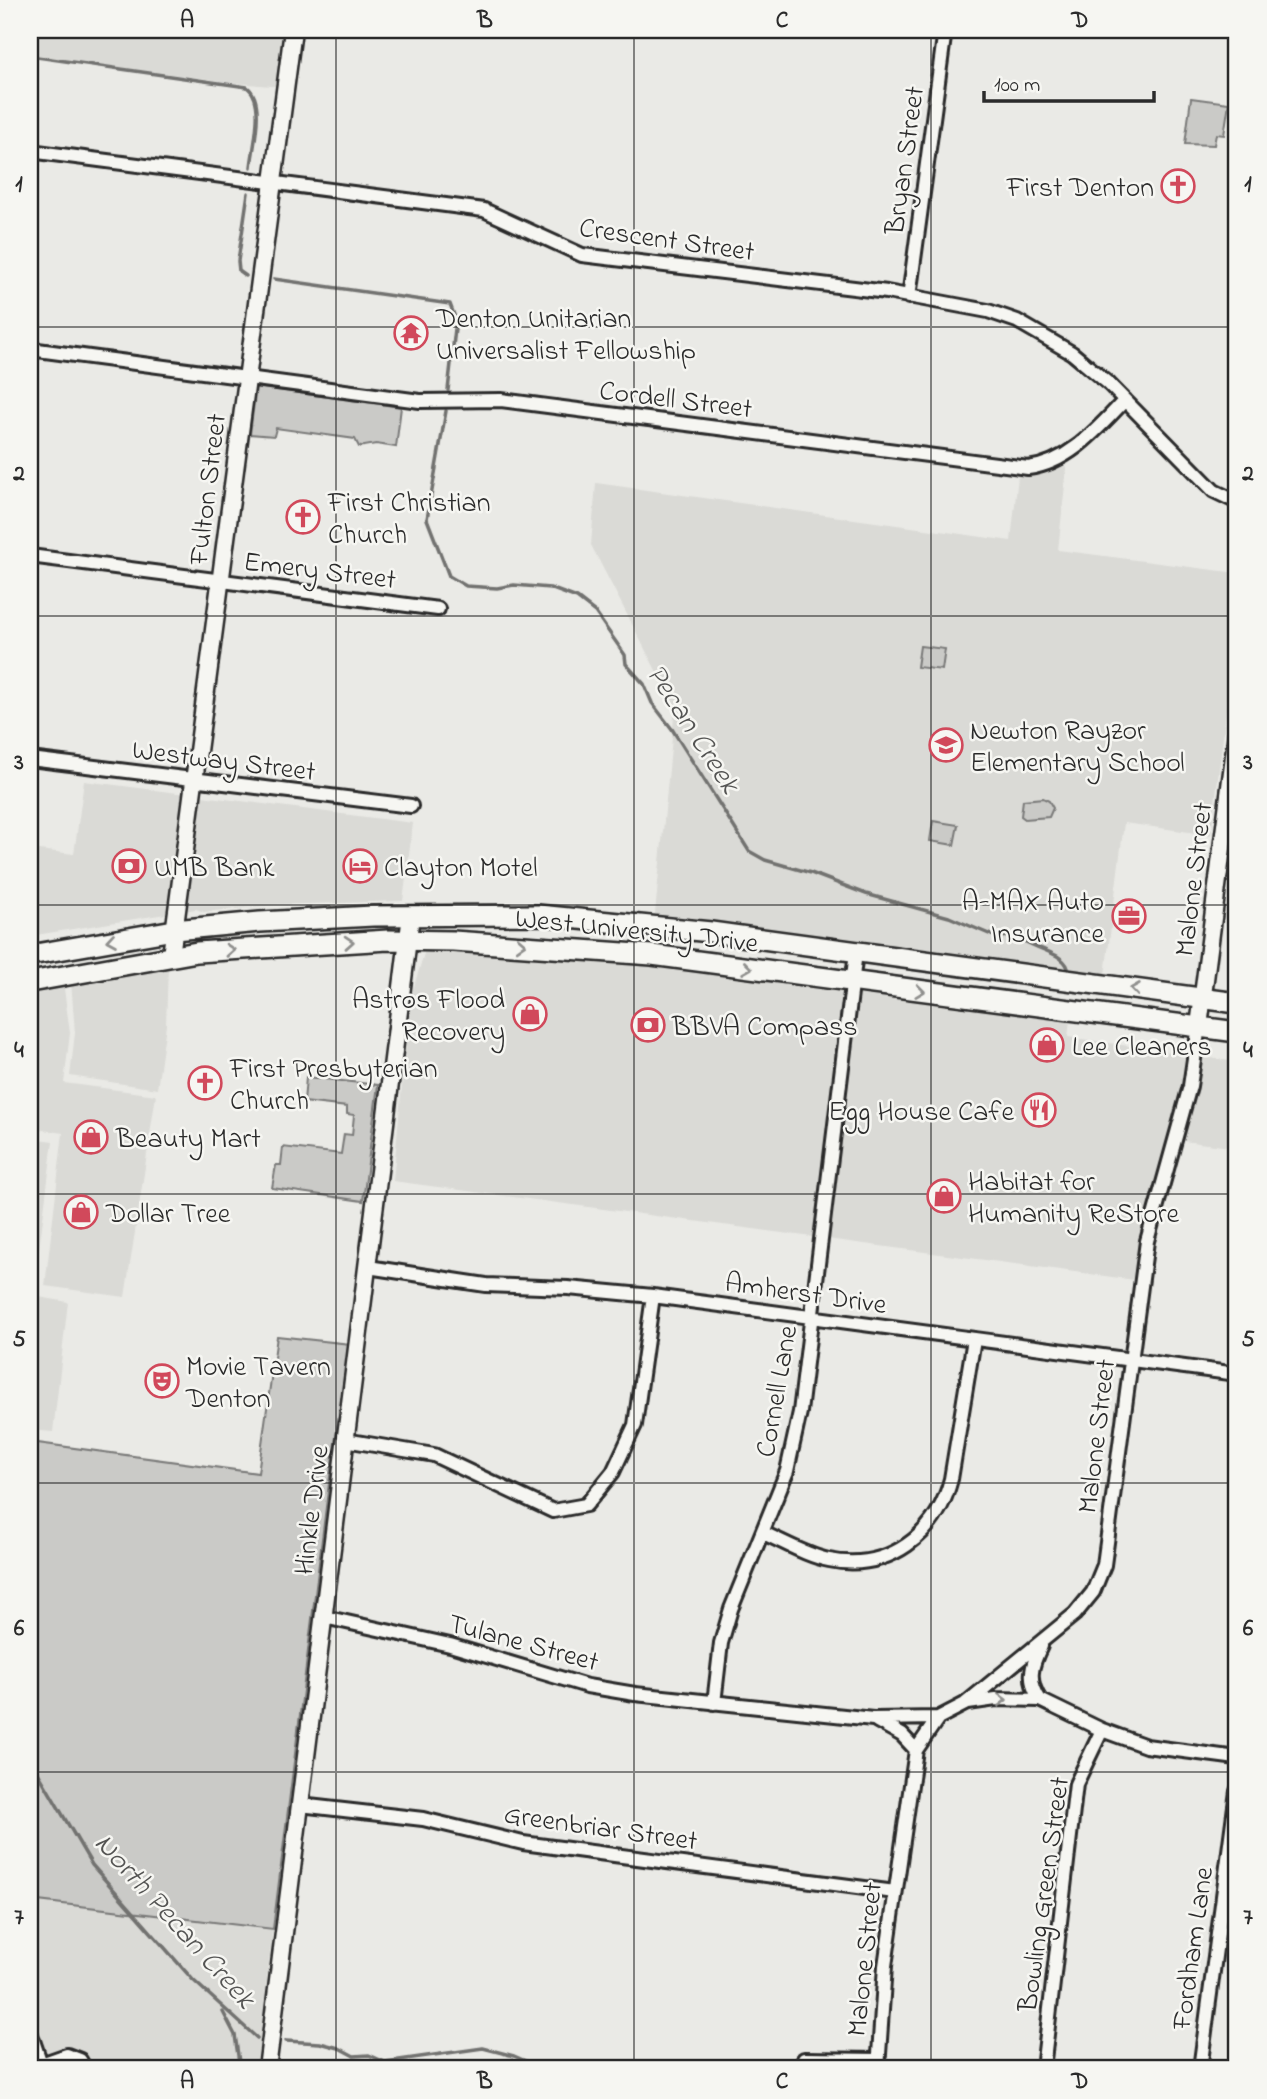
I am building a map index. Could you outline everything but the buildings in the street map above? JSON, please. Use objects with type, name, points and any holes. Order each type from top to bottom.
[{"type":"main road","name":"West University Drive","points":[[30,955],[174,930],[270,921],[411,915],[568,916],[1237,1003]]},
{"type":"main road","name":"West University Drive","points":[[30,982],[171,956],[409,940],[534,945],[652,955],[1237,1031]]},
{"type":"street","name":"Fulton Street","points":[[171,956],[293,30]]},
{"type":"street","name":"Bryan Street","points":[[909,297],[945,30]]},
{"type":"street","name":"Crescent Street","points":[[30,151],[484,210],[582,254],[909,297],[988,311],[1017,321],[1073,353],[1125,400],[1214,491],[1237,502]]},
{"type":"street","name":"Cordell Street","points":[[30,349],[420,401],[501,400],[1028,468],[1043,466],[1071,451],[1089,438],[1125,400]]},
{"type":"street","name":"Emery Street","points":[[30,556],[438,609]]},
{"type":"street","name":"Malone Street","points":[[878,2064],[895,1892],[916,1750],[938,1718],[965,1704],[1043,1642],[1084,1604],[1093,1592],[1104,1565],[1147,1241],[1190,1086],[1232,821],[1237,733]]},
{"type":"street","name":"Westway Street","points":[[30,759],[411,806]]},
{"type":"street","name":"Hinkle Drive","points":[[267,2069],[411,915]]},
{"type":"street","name":"Cornell Lane","points":[[714,1703],[722,1643],[732,1609],[787,1471],[800,1412],[856,952]]},
{"type":"street","name":"Amherst Drive","points":[[368,1267],[486,1285],[568,1288],[653,1296],[1237,1374]]},
{"type":"street","points":[[345,1440],[434,1455],[553,1511],[586,1505],[613,1472],[635,1425],[653,1296]]},
{"type":"street","points":[[763,1533],[827,1560],[850,1563],[873,1561],[906,1548],[927,1529],[946,1501],[974,1339]]},
{"type":"street","name":"Tulane Street","points":[[324,1617],[450,1645],[587,1686],[873,1720]]},
{"type":"street","points":[[1040,1700],[1032,1689],[1030,1675],[1043,1642]]},
{"type":"street","points":[[965,1704],[996,1699],[1040,1700],[1102,1730],[1146,1746],[1237,1758]]},
{"type":"street","points":[[873,1720],[938,1718]]},
{"type":"street","points":[[873,1720],[902,1735],[916,1750]]},
{"type":"street","name":"Bowling Green Street","points":[[1043,2069],[1076,1784],[1102,1730]]},
{"type":"street","name":"Fordham Lane","points":[[1200,2069],[1237,1791]]},
{"type":"street","name":"Greenbriar Street","points":[[300,1805],[423,1819],[523,1843],[895,1892]]},
{"type":"street","points":[[30,2032],[35,2066],[67,2055],[80,2060],[85,2069]]},
{"type":"street","points":[[804,2059],[878,2064]]},
{"type":"shaded area","points":[[30,30],[292,30],[285,87],[235,83],[30,55]]},
{"type":"shaded area","points":[[1191,98],[1229,103],[1224,135],[1216,134],[1214,145],[1185,144]]},
{"type":"shaded area","points":[[256,387],[401,407],[396,447],[376,444],[359,447],[355,439],[276,428],[274,436],[250,434]]},
{"type":"shaded area","name":"Newton Rayzor Elementary School","points":[[1067,466],[1058,550],[1237,573],[1237,623],[1211,835],[1124,823],[1105,975],[655,914],[675,707],[591,545],[596,483],[1011,541],[1018,476]]},
{"type":"shaded area","points":[[920,646],[945,649],[942,670],[917,667]]},
{"type":"shaded area","points":[[84,781],[413,823],[403,901],[275,905],[204,912],[196,909],[30,936],[30,849],[74,854]]},
{"type":"shaded area","points":[[1043,798],[1049,801],[1053,808],[1049,817],[1025,819],[1021,816],[1023,800]]},
{"type":"shaded area","points":[[933,821],[958,825],[954,845],[930,841]]},
{"type":"shaded area","points":[[426,947],[635,964],[1070,1020],[1068,1037],[1237,1062],[1237,1148],[1176,1140],[1142,1281],[393,1181],[410,999]]},
{"type":"shaded area","points":[[168,967],[166,1025],[157,1089],[70,1076],[75,1033],[71,981]]},
{"type":"shaded area","points":[[63,981],[70,1033],[64,1083],[156,1095],[125,1297],[45,1286],[63,1133],[30,1128],[30,987]]},
{"type":"shaded area","points":[[306,1077],[378,1085],[363,1201],[272,1188],[276,1165],[281,1165],[283,1147],[341,1154],[344,1134],[352,1135],[354,1115],[347,1114],[347,1107],[304,1102]]},
{"type":"shaded area","points":[[30,1138],[53,1141],[33,1296],[68,1302],[53,1432],[30,1430]]},
{"type":"shaded area","points":[[277,1336],[350,1344],[329,1483],[273,1929],[30,1900],[30,1442],[258,1473]]},
{"type":"shaded area","points":[[30,1900],[273,1929],[257,2069],[30,2069]]},
{"type":"waterway","name":"Pecan Creek","points":[[30,56],[247,87],[253,94],[257,113],[251,167]]},
{"type":"waterway","name":"Pecan Creek","points":[[246,276],[239,271],[238,261],[248,193]]},
{"type":"waterway","name":"Pecan Creek","points":[[274,279],[450,304],[456,320],[448,390]]},
{"type":"waterway","name":"Pecan Creek","points":[[446,411],[427,519],[449,576],[466,586],[497,588],[514,585],[550,588],[577,598],[595,612],[625,655],[626,664],[644,684],[652,703],[672,729],[749,851],[765,860],[811,873],[866,894],[949,917],[996,937],[1016,936],[1053,954],[1065,962],[1068,968]]},
{"type":"waterway","name":"North Pecan Creek","points":[[30,1759],[92,1865],[193,1980],[257,2038]]},
{"type":"waterway","points":[[223,2012],[235,2035],[240,2069]]},
{"type":"waterway","name":"North Pecan Creek","points":[[286,2041],[320,2043],[339,2048],[354,2056],[369,2055],[385,2062],[483,2048],[514,2056],[544,2069]]},
{"type":"place","name":"First Denton","points":[[1178,186]]},
{"type":"place","name":"Denton Unitarian Universalist Fellowship","points":[[411,333]]},
{"type":"place","name":"First Christian Church","points":[[303,517]]},
{"type":"place","name":"Newton Rayzor Elementary School","points":[[946,745]]},
{"type":"place","name":"UMB Bank","points":[[129,866]]},
{"type":"place","name":"Clayton Motel","points":[[360,866]]},
{"type":"place","name":"A-MAX Auto Insurance","points":[[1129,916]]},
{"type":"place","name":"Astros Flood Recovery","points":[[530,1014]]},
{"type":"place","name":"BBVA Compass","points":[[648,1025]]},
{"type":"place","name":"Lee Cleaners","points":[[1047,1045]]},
{"type":"place","name":"First Presbyterian Church","points":[[205,1083]]},
{"type":"place","name":"Egg House Cafe","points":[[1039,1110]]},
{"type":"place","name":"Beauty Mart","points":[[91,1137]]},
{"type":"place","name":"Habitat for Humanity ReStore","points":[[944,1196]]},
{"type":"place","name":"Dollar Tree","points":[[81,1212]]},
{"type":"place","name":"Movie Tavern Denton","points":[[162,1381]]}]
